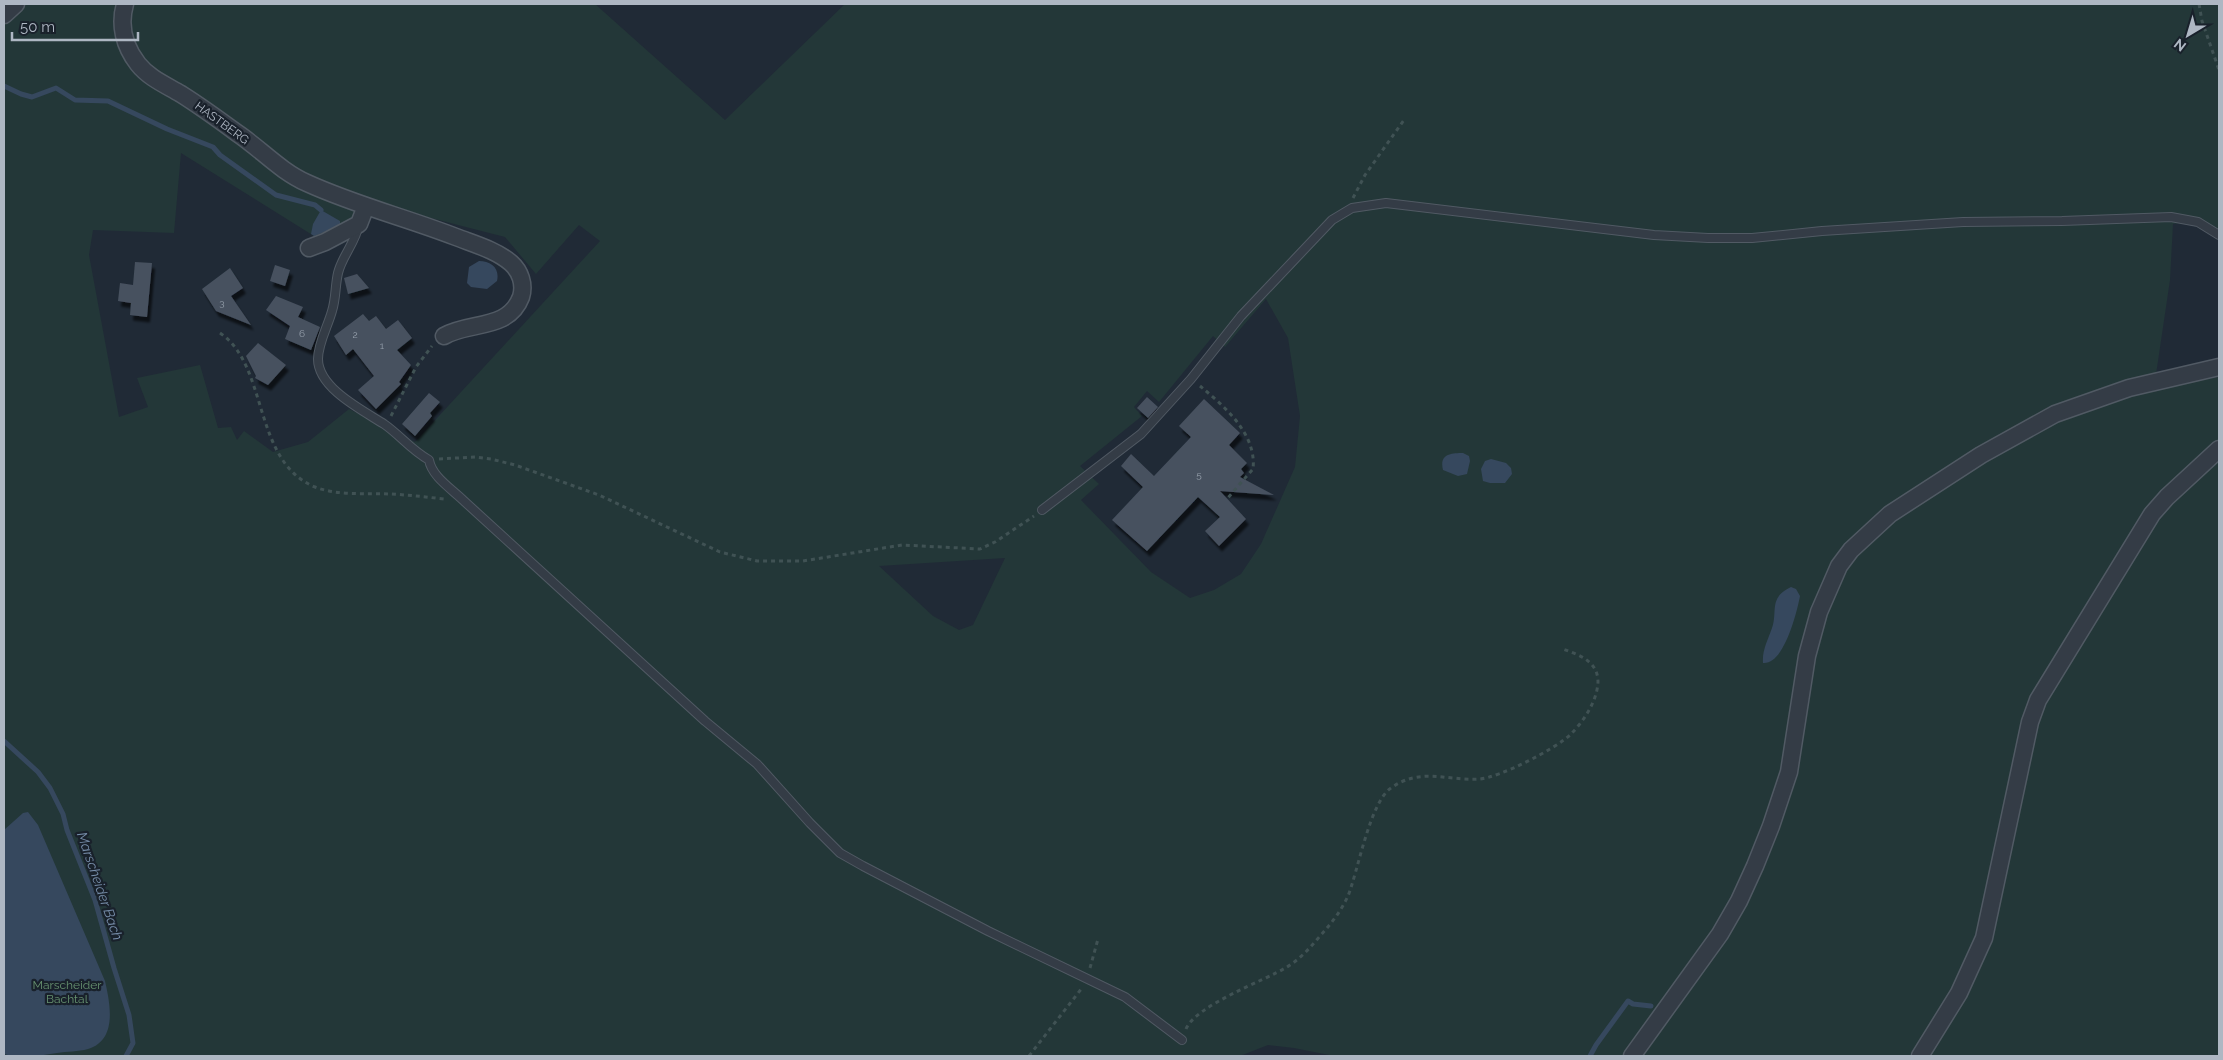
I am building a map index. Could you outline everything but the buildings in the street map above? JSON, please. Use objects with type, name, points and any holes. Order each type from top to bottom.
[{"type":"street","points":[[4,15],[16,4]]},
{"type":"street","name":"HASTBERG","points":[[126,4],[122,22],[127,47],[138,64],[148,73],[239,134],[286,173],[308,184],[491,251],[512,263],[519,272],[522,290],[521,297],[506,316],[486,325],[459,329],[444,336]]},
{"type":"street","points":[[309,248],[325,242],[359,224],[366,206]]},
{"type":"street","points":[[1632,1056],[1720,934],[1735,909],[1755,866],[1789,772],[1807,656],[1819,612],[1828,587],[1839,566],[1851,550],[1873,527],[1890,514],[1981,455],[2055,414],[2103,396],[2168,378],[2219,367]]},
{"type":"street","points":[[1920,1056],[1959,993],[1984,938],[2030,722],[2038,700],[2152,514],[2167,497],[2219,449]]},
{"type":"lane","points":[[1042,510],[1141,434],[1191,379],[1242,316],[1332,220],[1352,208],[1386,203],[1654,236],[1708,238],[1752,238],[1822,231],[1963,222],[2171,217],[2198,222],[2219,235]]},
{"type":"lane","points":[[359,224],[357,234],[338,272],[333,308],[319,351],[320,373],[330,385],[354,406],[386,425],[416,453],[428,460],[430,468],[436,475],[464,501],[705,721],[757,764],[840,853],[988,931],[1138,1005],[1182,1040]]},
{"type":"path","points":[[2199,4],[2202,20],[2219,70]]},
{"type":"path","points":[[1352,208],[1354,195],[1365,174],[1404,120]]},
{"type":"path","points":[[220,333],[229,339],[241,357],[281,458],[307,483],[330,491],[393,494],[464,501]]},
{"type":"path","points":[[394,410],[421,358]]},
{"type":"path","points":[[1191,379],[1229,413],[1244,430],[1251,447],[1253,469],[1226,500]]},
{"type":"path","points":[[428,460],[475,457],[514,465],[599,495],[720,552],[757,561],[803,561],[902,545],[980,549],[1002,538],[1042,510]]},
{"type":"path","points":[[1182,1040],[1192,1018],[1243,988],[1288,966],[1310,948],[1327,930],[1348,894],[1378,804],[1389,789],[1413,778],[1428,776],[1468,779],[1489,778],[1548,750],[1574,730],[1592,703],[1598,677],[1590,662],[1582,656],[1563,649]]},
{"type":"path","points":[[1029,1056],[1082,988],[1093,960],[1098,939]]},
{"type":"green space","name":"Marscheider Bachtal","points":[[4,4],[595,4],[725,120],[845,4],[2219,4],[2219,230],[2203,223],[2173,224],[2170,280],[2154,388],[2219,377],[2219,1056],[1334,1056],[1268,1045],[1240,1056],[4,1056]],"holes":[[[181,153],[314,236],[340,226],[380,205],[505,237],[536,274],[579,225],[600,241],[415,442],[349,409],[308,442],[273,452],[244,431],[237,440],[231,427],[218,428],[200,365],[137,378],[148,407],[119,417],[89,255],[93,230],[174,233]],[[1266,299],[1288,338],[1300,416],[1295,467],[1261,544],[1241,574],[1214,590],[1190,598],[1151,572],[1081,500],[1099,484],[1080,466],[1142,416],[1134,407],[1147,391],[1159,402],[1213,336],[1225,347]],[[1005,558],[973,625],[959,630],[933,616],[879,566]]]},
{"type":"water","points":[[321,210],[340,221],[340,226],[314,236],[311,234],[313,224]]},
{"type":"water","points":[[479,261],[491,264],[497,272],[497,281],[487,289],[471,287],[467,283],[469,267]]},
{"type":"water","points":[[1463,453],[1469,456],[1470,461],[1467,474],[1458,476],[1443,470],[1444,458],[1450,454]]},
{"type":"water","points":[[1491,459],[1506,463],[1511,468],[1512,474],[1505,483],[1483,481],[1481,469],[1485,461]]},
{"type":"water","points":[[1791,587],[1796,589],[1800,596],[1793,625],[1777,656],[1763,663],[1764,649],[1774,622],[1776,600],[1784,591]]},
{"type":"water","points":[[28,812],[38,825],[105,981],[109,1000],[110,1020],[104,1038],[98,1044],[88,1049],[23,1057],[4,1054],[4,830],[23,813]]},
{"type":"waterway","points":[[4,86],[32,97],[56,88],[75,100],[108,101],[167,129],[213,147],[220,155],[276,195],[315,205],[321,210]]},
{"type":"waterway","name":"Marscheider Bach","points":[[4,741],[38,772],[50,788],[63,814],[67,830],[95,900],[129,1015],[133,1043],[126,1056]]},
{"type":"waterway","points":[[1590,1056],[1628,1001],[1633,1004],[1651,1006]]}]
